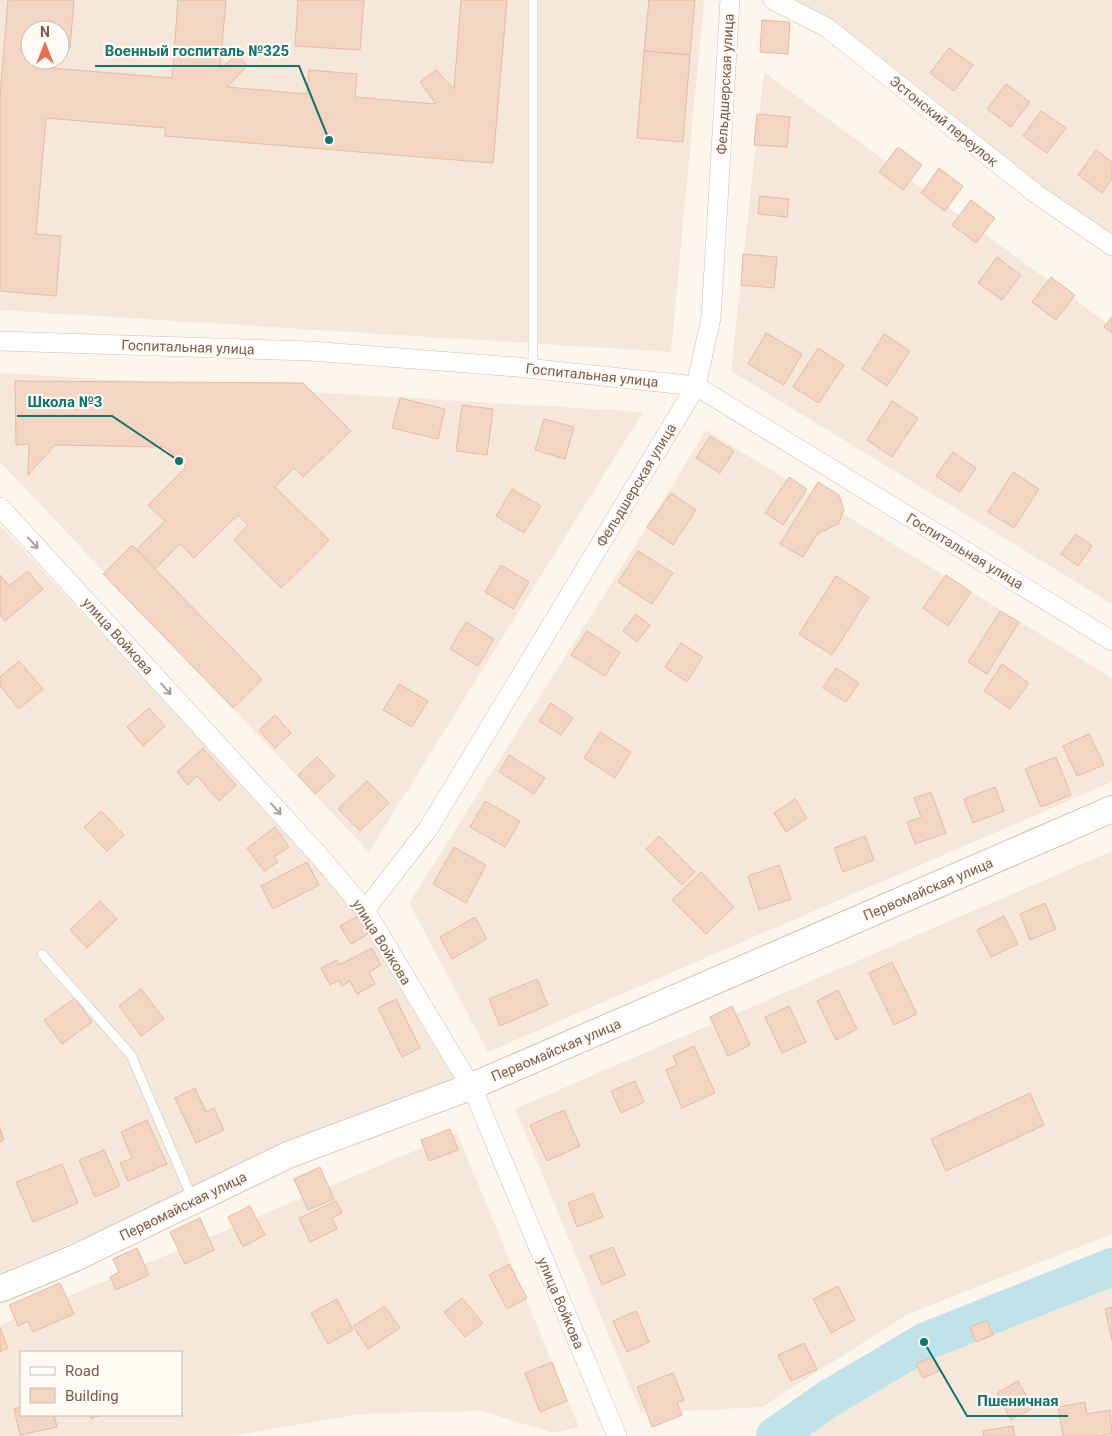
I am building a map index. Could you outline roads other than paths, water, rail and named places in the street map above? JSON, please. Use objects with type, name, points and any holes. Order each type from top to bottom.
[{"type":"street","name":"Фельдшерская улица","points":[[365,910],[428,829],[696,386],[711,318],[730,0]]},
{"type":"street","name":"Эстонский переулок","points":[[773,0],[826,27],[1035,193],[1112,246]]},
{"type":"street","name":"Госпитальная улица","points":[[0,341],[310,351],[533,369],[696,386],[1112,641]]},
{"type":"street","name":"улица Войкова","points":[[0,507],[316,852],[365,910],[474,1092],[617,1436]]},
{"type":"street","name":"Первомайская улица","points":[[0,1288],[75,1258],[288,1155],[470,1087],[1112,809]]},
{"type":"lane","points":[[533,0],[533,369]]},
{"type":"lane","points":[[42,954],[131,1055],[194,1201]]},
{"type":"waterway","points":[[775,1436],[828,1399],[924,1342],[1112,1267]]},
{"type":"place","name":"Военный госпиталь №325","points":[[329,140]]},
{"type":"place","name":"Школа №3","points":[[179,461]]},
{"type":"place","name":"Пшеничная","points":[[924,1342]]}]
